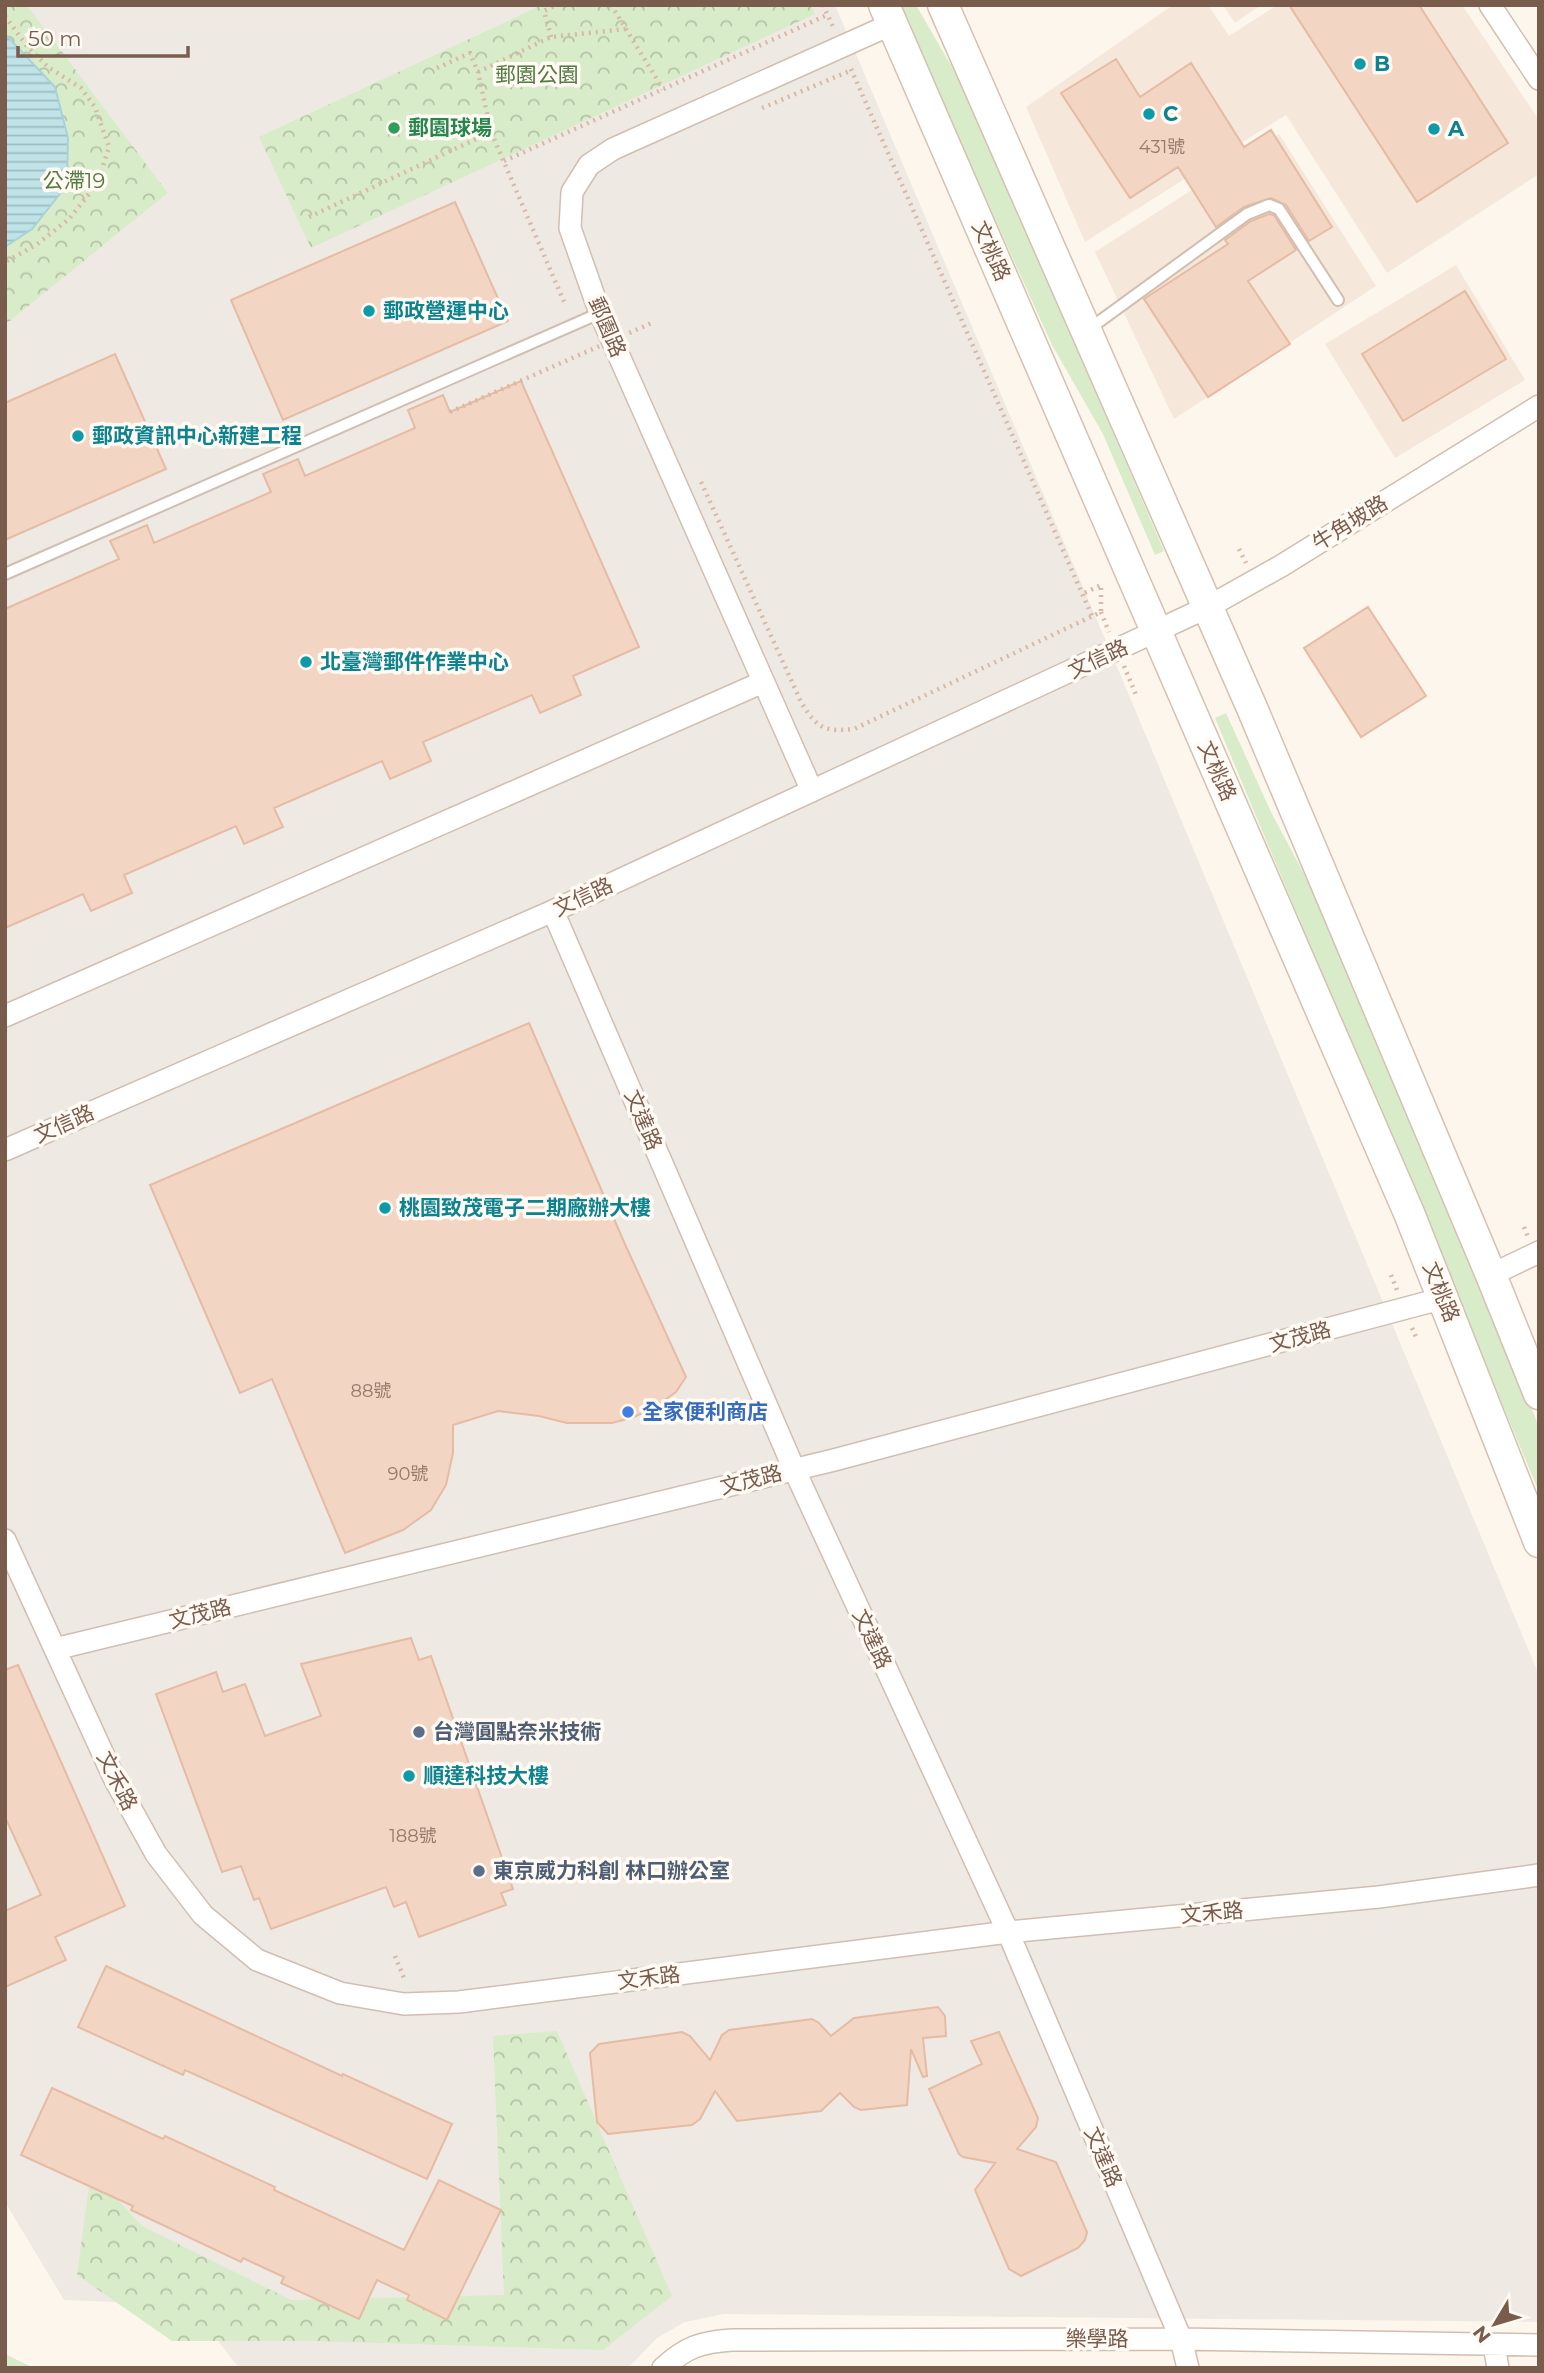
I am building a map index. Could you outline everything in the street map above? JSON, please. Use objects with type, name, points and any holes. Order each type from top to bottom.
[{"type":"street","points":[[943,5],[1208,607],[1492,1275],[1539,1394]]},
{"type":"street","points":[[1490,5],[1539,79]]},
{"type":"street","name":"郵園路","points":[[812,791],[600,313],[570,228],[572,192],[589,165],[613,149],[888,14]]},
{"type":"street","name":"文桃路","points":[[888,14],[1404,1200],[1539,1542]]},
{"type":"street","name":"牛角坡路","points":[[1157,632],[1281,566],[1539,406]]},
{"type":"street","name":"文信路","points":[[5,1150],[553,911],[1157,632]]},
{"type":"street","points":[[5,1016],[763,682]]},
{"type":"street","name":"文達路","points":[[553,911],[794,1469],[1008,1932],[1181,2339],[1188,2368]]},
{"type":"street","points":[[1492,1275],[1539,1252]]},
{"type":"street","name":"文茂路","points":[[55,1649],[874,1450],[1444,1298]]},
{"type":"street","name":"文禾路","points":[[5,1540],[114,1780],[156,1854],[203,1914],[257,1960],[340,1993],[404,2004],[459,2002],[1008,1932],[1379,1897],[1539,1875]]},
{"type":"street","name":"樂學路","points":[[663,2368],[680,2353],[706,2342],[732,2340],[1181,2339],[1539,2346]]},
{"type":"street","points":[[1494,2345],[1498,2368]]},
{"type":"lane","points":[[1087,331],[1247,214],[1269,205],[1279,209],[1338,300]]},
{"type":"lane","points":[[5,574],[600,313]]},
{"type":"path","points":[[551,37],[544,11],[556,5]]},
{"type":"path","points":[[611,5],[663,89]]},
{"type":"path","points":[[503,161],[827,15],[823,5]]},
{"type":"path","points":[[5,16],[26,45],[48,67],[81,88],[95,107],[108,147],[97,184],[69,219],[36,245],[5,262]]},
{"type":"path","points":[[478,72],[551,37],[626,29]]},
{"type":"path","points":[[437,68],[470,53],[478,72],[491,132],[565,304]]},
{"type":"path","points":[[751,113],[852,70],[1092,616]]},
{"type":"path","points":[[309,216],[491,132]]},
{"type":"path","points":[[450,412],[654,322]]},
{"type":"path","points":[[630,325],[636,338]]},
{"type":"path","points":[[699,477],[802,704],[814,723],[835,731],[854,729],[1101,612],[1101,585],[1082,594]]},
{"type":"path","points":[[396,1956],[404,1978]]},
{"type":"shaded area","points":[[27,5],[835,5],[1126,688],[1539,1675],[1539,2322],[724,2314],[685,2322],[657,2338],[628,2368],[239,2368],[190,2305],[64,2300],[5,2202],[5,325],[168,193]]},
{"type":"shaded area","points":[[1173,5],[1208,5],[1229,36],[1277,5],[1462,5],[1539,120],[1539,174],[1387,273],[1286,115],[1085,242],[1026,107]]},
{"type":"shaded area","points":[[1223,5],[1261,5],[1235,23]]},
{"type":"shaded area","points":[[1279,134],[1376,286],[1174,419],[1095,252]]},
{"type":"shaded area","points":[[1456,265],[1525,380],[1395,458],[1325,344]]},
{"type":"shaded area","points":[[922,2367],[1144,2368],[714,2368]]},
{"type":"green space","name":"公滯19","points":[[5,5],[27,5],[168,193],[5,325]]},
{"type":"green space","name":"郵園公園","points":[[542,5],[811,5],[815,14],[311,248],[259,137]]},
{"type":"green space","points":[[898,5],[916,5],[967,93],[1164,551],[1155,555],[1103,434],[1052,345]]},
{"type":"green space","points":[[1226,713],[1272,814],[1324,911],[1417,1120],[1539,1427],[1539,1492],[1215,718]]},
{"type":"green space","points":[[557,2031],[672,2296],[603,2350],[314,2341],[172,2341],[77,2275],[91,2171],[142,2226],[291,2300],[504,2295],[493,2036]]},
{"type":"green space","points":[[5,2354],[34,2368],[5,2368]]},
{"type":"water","points":[[5,34],[55,87],[68,138],[67,185],[32,229],[5,247]]},
{"type":"building","points":[[1289,5],[1419,5],[1508,143],[1417,202]]},
{"type":"building","name":"C","points":[[1116,59],[1140,97],[1191,63],[1244,147],[1271,130],[1332,227],[1309,241],[1286,205],[1271,198],[1244,207],[1216,227],[1178,167],[1130,198],[1061,93]]},
{"type":"building","name":"郵政營運中心","points":[[455,202],[508,321],[283,420],[231,300]]},
{"type":"building","points":[[1269,214],[1274,215],[1296,250],[1248,281],[1290,344],[1208,397],[1144,299],[1228,244],[1225,240],[1251,221]]},
{"type":"building","points":[[1465,291],[1506,359],[1403,421],[1362,354]]},
{"type":"building","name":"郵政資訊中心新建工程","points":[[115,354],[166,469],[5,540],[5,403]]},
{"type":"building","name":"北臺灣郵件作業中心","points":[[521,381],[639,647],[573,676],[581,695],[540,713],[532,695],[423,742],[431,761],[390,779],[382,761],[274,808],[283,827],[244,844],[236,826],[124,875],[132,893],[91,911],[83,894],[5,928],[5,609],[119,559],[110,541],[147,525],[154,543],[271,492],[263,474],[298,459],[305,476],[415,428],[408,410],[443,395],[450,412]]},
{"type":"building","points":[[1368,607],[1426,696],[1361,737],[1304,648]]},
{"type":"building","name":"桃園致茂電子二期廠辦大樓","points":[[529,1023],[686,1377],[676,1392],[655,1407],[612,1423],[567,1423],[498,1411],[453,1425],[453,1453],[446,1485],[431,1510],[403,1530],[345,1553],[272,1379],[240,1393],[150,1185]]},
{"type":"building","points":[[411,1638],[419,1660],[431,1656],[513,1889],[501,1893],[506,1905],[419,1937],[406,1902],[394,1907],[386,1887],[271,1929],[259,1898],[254,1900],[241,1866],[222,1872],[156,1694],[216,1672],[223,1692],[245,1684],[265,1736],[321,1716],[301,1664]]},
{"type":"building","points":[[18,1665],[125,1906],[55,1937],[66,1960],[5,1987],[5,1911],[41,1895],[5,1817],[5,1670]]},
{"type":"building","points":[[106,1966],[452,2124],[427,2179],[185,2070],[183,2075],[78,2027]]},
{"type":"building","points":[[938,2007],[945,2016],[946,2036],[923,2038],[927,2076],[923,2077],[911,2049],[907,2105],[861,2110],[840,2093],[821,2111],[737,2121],[715,2091],[700,2119],[692,2125],[608,2134],[597,2122],[590,2053],[599,2044],[682,2032],[690,2036],[710,2060],[722,2035],[729,2030],[812,2019],[831,2036],[854,2018]]},
{"type":"building","points":[[999,2032],[1038,2118],[1036,2127],[1017,2149],[1056,2162],[1087,2232],[1085,2240],[1078,2248],[1021,2276],[1009,2269],[975,2190],[995,2163],[959,2154],[929,2089],[982,2064],[971,2041]]},
{"type":"building","points":[[52,2088],[163,2139],[165,2136],[404,2250],[439,2180],[501,2210],[447,2320],[407,2300],[409,2295],[377,2280],[359,2319],[281,2283],[284,2277],[243,2258],[241,2262],[131,2210],[133,2206],[21,2155]]},
{"type":"place","name":"B","points":[[1360,64]]},
{"type":"place","name":"C","points":[[1149,114]]},
{"type":"place","name":"郵園球場","points":[[394,128]]},
{"type":"place","name":"A","points":[[1434,129]]},
{"type":"place","name":"郵政營運中心","points":[[369,311]]},
{"type":"place","name":"郵政資訊中心新建工程","points":[[78,436]]},
{"type":"place","name":"北臺灣郵件作業中心","points":[[306,662]]},
{"type":"place","name":"桃園致茂電子二期廠辦大樓","points":[[385,1208]]},
{"type":"place","name":"全家便利商店","points":[[628,1412]]},
{"type":"place","name":"台灣圓點奈米技術","points":[[419,1732]]},
{"type":"place","name":"順達科技大樓","points":[[409,1776]]},
{"type":"place","name":"東京威力科創 林口辦公室","points":[[479,1871]]}]
